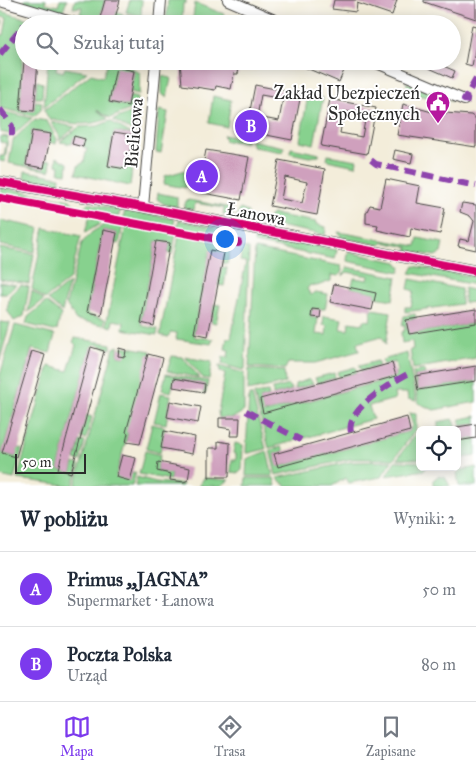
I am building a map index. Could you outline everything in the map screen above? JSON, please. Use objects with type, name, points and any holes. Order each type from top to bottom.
[{"type":"street","points":[[160,15],[161,0]]},
{"type":"street","points":[[228,0],[263,15]]},
{"type":"street","points":[[0,1],[47,15]]},
{"type":"street","name":"Bielicowa","points":[[143,207],[155,70]]},
{"type":"street","points":[[393,70],[464,100]]},
{"type":"street","name":"Łanowa","points":[[0,182],[143,207],[476,271]]},
{"type":"green space","points":[[25,0],[46,0],[45,3],[58,6],[60,0],[67,0],[62,13],[24,2]]},
{"type":"green space","points":[[75,0],[105,0],[101,15],[80,14],[82,7],[73,8]]},
{"type":"green space","points":[[130,0],[142,0],[141,15],[126,12]]},
{"type":"green space","points":[[168,0],[186,0],[186,3],[183,3],[182,15],[167,15]]},
{"type":"green space","points":[[195,3],[224,14],[224,15],[193,15]]},
{"type":"green space","points":[[0,11],[15,15],[15,70],[22,70],[20,110],[34,111],[35,101],[42,102],[41,110],[34,116],[0,108],[0,35],[4,35],[7,18],[1,17],[0,20]]},
{"type":"green space","points":[[47,70],[87,72],[44,107]]},
{"type":"green space","points":[[105,70],[116,70],[109,102],[128,106],[129,96],[137,98],[136,107],[110,118],[97,110],[108,119],[86,124],[49,119],[44,110],[91,74],[103,77]]},
{"type":"green space","points":[[128,70],[135,70],[140,73],[139,94],[130,92],[134,71]]},
{"type":"green space","points":[[162,76],[171,78],[167,98],[162,94]]},
{"type":"green space","points":[[37,81],[43,83],[42,98],[35,98]]},
{"type":"green space","points":[[406,82],[451,101],[411,94]]},
{"type":"green space","points":[[308,95],[323,98],[314,144],[300,141]]},
{"type":"green space","points":[[213,96],[231,100],[227,127],[209,123]]},
{"type":"green space","points":[[137,110],[135,133],[113,120]]},
{"type":"green space","points":[[159,110],[168,112],[161,153],[156,152]]},
{"type":"green space","points":[[0,111],[32,118],[13,135],[0,132]]},
{"type":"green space","points":[[35,119],[47,121],[57,139],[56,144],[49,142],[51,134],[32,131],[26,164],[44,168],[46,160],[51,161],[50,171],[9,163],[13,140]]},
{"type":"green space","points":[[110,121],[133,135],[114,132],[108,166],[126,169],[128,161],[133,162],[130,186],[76,174],[78,166],[84,162],[87,148],[83,147],[85,139],[74,137],[72,144],[60,142],[79,127],[98,126]]},
{"type":"green space","points":[[51,122],[75,127],[59,141],[60,137]]},
{"type":"green space","points":[[223,135],[246,139],[246,142],[225,141]]},
{"type":"green space","points":[[0,136],[8,137],[5,162],[0,161],[0,156],[4,156],[6,143],[0,142]]},
{"type":"green space","points":[[250,140],[284,147],[283,152],[253,147]]},
{"type":"green space","points":[[291,148],[320,154],[319,156],[309,157],[290,153]]},
{"type":"green space","points":[[328,155],[357,160],[356,166],[327,160]]},
{"type":"green space","points":[[57,157],[68,163],[67,174],[59,173],[60,166],[56,165]]},
{"type":"green space","points":[[188,170],[185,188],[164,184],[165,176]]},
{"type":"green space","points":[[25,171],[60,177],[59,185],[24,178]]},
{"type":"green space","points":[[1,187],[70,200],[75,209],[0,195]]},
{"type":"green space","points":[[158,193],[177,197],[177,207],[164,204],[157,199]]},
{"type":"green space","points":[[186,201],[232,208],[233,217],[223,215],[224,208],[195,203],[194,210],[184,208]]},
{"type":"green space","points":[[88,203],[121,210],[118,217],[81,211]]},
{"type":"green space","points":[[240,209],[248,212],[248,220],[236,218]]},
{"type":"green space","points":[[125,210],[175,219],[173,228],[123,219]]},
{"type":"green space","points":[[273,214],[316,222],[316,224],[326,227],[325,235],[268,224],[269,216]]},
{"type":"green space","points":[[89,218],[105,221],[85,233]]},
{"type":"green space","points":[[0,220],[39,228],[34,252],[0,245]]},
{"type":"green space","points":[[179,220],[232,231],[231,239],[177,229]]},
{"type":"green space","points":[[109,222],[123,224],[119,244],[115,243],[117,233],[103,230],[87,312],[89,315],[105,319],[104,325],[76,320],[66,304],[82,243],[92,232]]},
{"type":"green space","points":[[126,225],[176,234],[172,254],[168,253],[170,243],[156,241],[141,322],[143,326],[158,329],[157,335],[123,329],[124,322],[113,320],[112,327],[106,325]]},
{"type":"green space","points":[[44,228],[81,236],[70,279],[45,299],[32,289]]},
{"type":"green space","points":[[338,232],[416,246],[418,238],[443,243],[441,253],[435,256],[408,251],[408,247],[383,242],[381,245],[342,238]]},
{"type":"green space","points":[[179,235],[229,244],[231,247],[227,264],[222,263],[224,253],[210,251],[194,333],[195,337],[213,339],[211,344],[176,339],[177,333],[171,332],[168,337],[160,335]]},
{"type":"green space","points":[[254,235],[337,250],[335,259],[254,243]]},
{"type":"green space","points":[[243,247],[249,249],[245,369],[242,370],[222,364],[223,357],[228,357],[229,350],[225,349],[227,338],[231,338],[246,262],[240,261]]},
{"type":"green space","points":[[0,248],[34,254],[29,284],[0,279]]},
{"type":"green space","points":[[255,249],[341,266],[342,271],[339,276],[331,275],[331,281],[317,286],[310,285],[307,289],[311,295],[316,292],[328,294],[325,309],[312,309],[311,317],[318,318],[316,334],[326,335],[327,326],[323,325],[324,316],[342,319],[340,329],[348,330],[349,322],[363,324],[364,320],[370,321],[372,309],[391,312],[386,344],[382,336],[357,343],[359,351],[315,363],[288,363],[285,369],[249,367]]},
{"type":"green space","points":[[348,252],[397,262],[401,267],[400,272],[347,261]]},
{"type":"green space","points":[[414,266],[476,277],[476,285],[410,273]]},
{"type":"green space","points":[[221,267],[227,268],[224,286],[218,285]]},
{"type":"green space","points":[[347,267],[397,277],[393,300],[375,297],[375,293],[351,288],[354,278],[368,280],[369,276],[347,272],[343,276]]},
{"type":"green space","points":[[410,279],[461,289],[461,304],[405,312],[405,307],[411,307],[414,291],[408,289]]},
{"type":"green space","points":[[0,282],[16,285],[6,294],[0,294]]},
{"type":"green space","points":[[69,283],[62,312],[48,300]]},
{"type":"green space","points":[[21,285],[29,287],[24,316],[14,321],[7,310],[10,295]]},
{"type":"green space","points":[[464,288],[476,291],[476,302],[464,303]]},
{"type":"green space","points":[[32,291],[44,300],[28,312]]},
{"type":"green space","points":[[46,302],[61,314],[57,330],[54,331],[26,324],[28,317]]},
{"type":"green space","points":[[214,304],[220,305],[216,323],[211,322]]},
{"type":"green space","points":[[415,314],[416,318],[406,320],[409,334],[476,323],[476,358],[413,369],[410,350],[413,349],[412,341],[402,343],[401,332],[404,331],[405,326],[402,326],[404,316]]},
{"type":"green space","points":[[0,322],[10,323],[0,360]]},
{"type":"green space","points":[[15,325],[55,335],[50,353],[32,349],[2,453],[15,457],[18,448],[22,449],[14,479],[0,476],[0,375]]},
{"type":"green space","points":[[75,338],[111,344],[111,349],[94,344],[91,347],[58,469],[71,473],[74,463],[79,465],[73,486],[17,479],[49,366],[68,371],[76,345],[73,342]]},
{"type":"green space","points":[[118,346],[118,356],[124,357],[122,346],[151,351],[116,476],[136,472],[132,486],[75,486],[114,348]]},
{"type":"green space","points":[[407,353],[416,401],[408,399],[407,393],[394,393],[395,399],[369,406],[373,419],[269,448],[254,394],[268,392],[269,396],[260,399],[264,413],[396,377],[395,362],[383,365],[382,360]]},
{"type":"green space","points":[[172,356],[182,357],[200,378],[167,371]]},
{"type":"green space","points":[[185,357],[212,362],[209,379],[203,378]]},
{"type":"green space","points":[[377,361],[379,366],[361,371],[359,366]]},
{"type":"green space","points":[[219,366],[244,373],[244,411],[233,418],[219,418],[218,412],[225,374],[220,372]]},
{"type":"green space","points":[[355,367],[357,372],[339,377],[337,372]]},
{"type":"green space","points":[[249,369],[284,371],[285,383],[248,391]]},
{"type":"green space","points":[[424,370],[425,374],[415,376],[418,390],[476,381],[476,402],[434,410],[418,403],[413,372]]},
{"type":"green space","points":[[334,373],[335,378],[317,383],[315,378]]},
{"type":"green space","points":[[166,374],[208,381],[206,393],[203,394],[205,384],[175,378],[171,392],[162,390]]},
{"type":"green space","points":[[310,379],[313,384],[295,389],[295,384]]},
{"type":"green space","points":[[288,385],[292,390],[273,395],[273,389]]},
{"type":"green space","points":[[161,393],[171,395],[166,424],[154,422]]},
{"type":"green space","points":[[249,395],[252,395],[266,449],[246,453]]},
{"type":"green space","points":[[409,413],[416,414],[416,429],[394,459],[351,459],[276,475],[270,450],[282,447],[284,451],[274,454],[278,467],[410,431],[410,428],[413,426]]},
{"type":"green space","points":[[86,415],[92,417],[86,439],[81,438]]},
{"type":"green space","points":[[476,416],[476,424],[460,426],[461,419]]},
{"type":"green space","points":[[453,419],[456,426],[438,426],[438,422]]},
{"type":"green space","points":[[152,424],[165,427],[160,453],[146,449]]},
{"type":"green space","points":[[416,433],[416,459],[397,459]]},
{"type":"green space","points":[[476,438],[476,456],[461,458],[461,440]]},
{"type":"green space","points":[[80,441],[85,442],[80,461],[75,460]]},
{"type":"green space","points":[[235,443],[243,445],[242,470],[239,473],[231,472],[232,460],[236,460],[236,454],[233,453]]},
{"type":"green space","points":[[145,451],[160,455],[157,471],[171,474],[170,480],[139,474]]},
{"type":"green space","points":[[267,451],[273,476],[246,476],[247,459]]},
{"type":"green space","points":[[392,461],[381,477],[349,483],[346,478],[332,486],[286,486],[277,478],[350,462]]},
{"type":"green space","points":[[395,461],[416,462],[416,471],[418,471],[386,476]]},
{"type":"green space","points":[[476,467],[476,486],[459,486],[457,473],[461,470]]},
{"type":"green space","points":[[438,476],[445,477],[450,486],[433,486],[433,480]]},
{"type":"green space","points":[[137,477],[156,482],[183,484],[182,486],[135,486]]},
{"type":"green space","points":[[204,478],[229,480],[221,486],[199,486]]},
{"type":"green space","points":[[246,478],[274,478],[276,486],[245,486]]},
{"type":"building","points":[[105,0],[120,0],[116,15],[101,15]]},
{"type":"building","points":[[334,0],[397,0],[392,15],[357,3],[356,12],[332,9]]},
{"type":"building","points":[[424,0],[476,0],[476,19],[424,2]]},
{"type":"building","points":[[472,25],[476,26],[476,45],[472,66],[465,64]]},
{"type":"building","points":[[23,70],[37,70],[34,111],[20,110]]},
{"type":"building","points":[[115,70],[134,71],[128,106],[109,102]]},
{"type":"building","points":[[181,70],[239,70],[238,74],[234,74],[231,89],[216,86],[215,90],[182,85]]},
{"type":"building","points":[[311,70],[344,70],[339,82]]},
{"type":"building","points":[[434,70],[455,71],[452,78]]},
{"type":"building","points":[[255,85],[301,94],[292,140],[246,131]],"holes":[[[261,95],[283,99],[279,121],[257,117]]]},
{"type":"building","points":[[330,99],[376,108],[367,154],[321,146]],"holes":[[[344,111],[366,115],[362,137],[340,133]]]},
{"type":"building","name":"Zakład Ubezpieczeń Społecznych","points":[[403,104],[432,112],[471,115],[476,119],[476,147],[397,135]]},
{"type":"building","points":[[32,131],[51,134],[44,168],[26,165]]},
{"type":"building","points":[[114,132],[133,135],[126,169],[108,166]]},
{"type":"building","points":[[74,136],[85,139],[83,147],[72,144]]},
{"type":"building","points":[[206,150],[249,157],[241,200],[198,192]]},
{"type":"building","points":[[395,150],[413,154],[411,163],[393,159]]},
{"type":"building","points":[[279,160],[325,169],[317,215],[270,206]],"holes":[[[285,177],[307,182],[302,203],[281,199]]]},
{"type":"building","points":[[386,179],[420,186],[417,203],[445,208],[440,234],[411,228],[410,237],[377,230],[378,225],[366,223],[366,213],[370,205],[380,207]]},
{"type":"building","points":[[462,203],[476,205],[476,250],[458,246],[460,239],[469,241],[474,221],[470,216],[460,212]]},
{"type":"building","points":[[103,230],[117,233],[101,315],[87,312]]},
{"type":"building","points":[[156,241],[170,243],[154,326],[141,323]]},
{"type":"building","points":[[210,250],[224,253],[208,336],[194,333]]},
{"type":"building","points":[[334,284],[376,293],[372,310],[330,302]]},
{"type":"building","points":[[312,309],[321,310],[320,318],[311,317]]},
{"type":"building","points":[[476,309],[476,323],[409,334],[406,320]]},
{"type":"building","points":[[91,347],[104,351],[71,473],[58,469]]},
{"type":"building","points":[[119,348],[126,350],[125,357],[118,356]]},
{"type":"building","points":[[32,351],[45,355],[16,457],[2,453]]},
{"type":"building","points":[[148,354],[163,358],[140,444],[126,442],[128,433],[126,432]]},
{"type":"building","points":[[392,363],[396,376],[263,413],[260,399]]},
{"type":"building","points":[[476,366],[476,381],[418,390],[415,376]]},
{"type":"building","points":[[174,378],[205,384],[204,392],[173,387]]},
{"type":"building","points":[[170,401],[201,407],[198,423],[167,417]]},
{"type":"building","points":[[407,417],[410,431],[278,467],[274,454]]},
{"type":"building","points":[[219,418],[240,418],[239,436],[230,436],[231,429],[219,427]]},
{"type":"building","points":[[476,424],[476,438],[461,440],[461,426]]},
{"type":"building","points":[[164,431],[195,437],[192,454],[161,448]]},
{"type":"building","points":[[218,441],[230,443],[229,477],[209,477],[209,448],[218,448]]},
{"type":"building","points":[[122,455],[136,458],[130,481],[116,477]]},
{"type":"building","points":[[158,462],[190,468],[188,480],[184,482],[170,480],[171,474],[157,471]]},
{"type":"marked path","points":[[0,54],[15,36]]},
{"type":"marked path","points":[[476,79],[464,100],[476,102]]},
{"type":"marked path","points":[[0,109],[12,126],[12,136]]},
{"type":"marked path","points":[[371,160],[376,164],[476,186]]},
{"type":"marked path","points":[[351,432],[351,423],[355,414],[363,405],[383,389],[411,372]]},
{"type":"marked path","points":[[246,411],[301,440]]},
{"type":"cycle path","points":[[0,182],[143,207],[476,271]]},
{"type":"cycle path","points":[[0,198],[238,243]]},
{"type":"place","name":"Zakład Ubezpieczeń Społecznych","points":[[438,124]]},
{"type":"place","name":"Poczta Polska","points":[[251,126]]},
{"type":"place","name":"Primus ,,JAGNA\"","points":[[202,176]]}]
